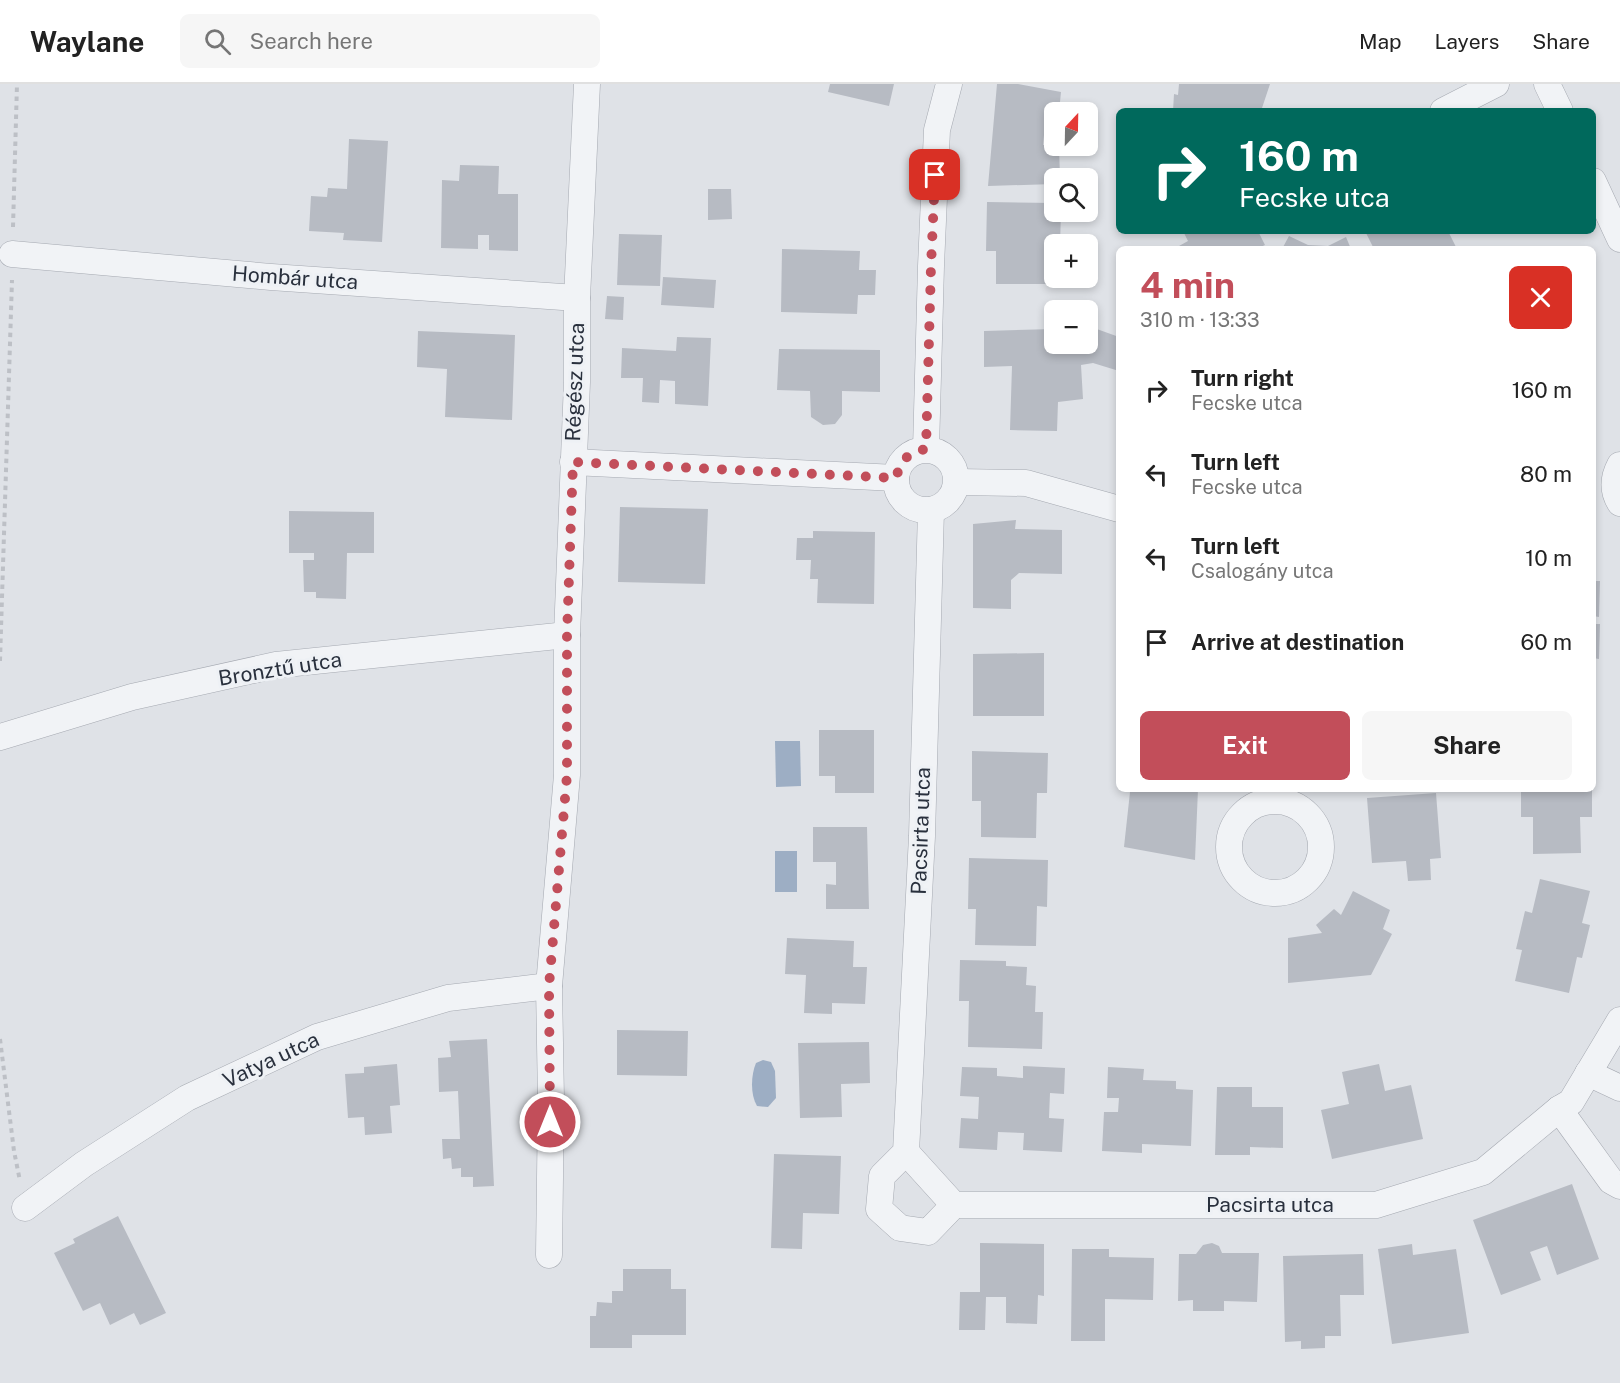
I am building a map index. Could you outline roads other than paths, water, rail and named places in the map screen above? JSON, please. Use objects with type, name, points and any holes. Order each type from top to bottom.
[{"type":"street","name":"Régész utca","points":[[549,1255],[551,1100],[549,986],[567,775],[567,635],[577,382],[577,298],[587,84]]},
{"type":"street","points":[[926,449],[937,130],[949,84]]},
{"type":"street","points":[[1449,108],[1496,84]]},
{"type":"street","points":[[1547,84],[1559,108]]},
{"type":"street","points":[[1596,187],[1620,239]]},
{"type":"street","name":"Hombár utca","points":[[12,254],[271,277],[577,298]]},
{"type":"street","points":[[926,449],[946,457],[954,466],[957,482],[954,493],[948,501],[931,510],[920,510],[904,500],[898,491],[896,478],[900,465],[908,455],[926,449]]},
{"type":"street","points":[[573,462],[896,478]]},
{"type":"street","points":[[957,482],[1026,483],[1116,508]]},
{"type":"street","name":"Pacsirta utca","points":[[906,1152],[922,836],[931,510]]},
{"type":"street","name":"Bronztű utca","points":[[0,737],[132,696],[276,665],[567,635]]},
{"type":"street","name":"Vatya utca","points":[[25,1208],[84,1164],[187,1098],[317,1037],[448,998],[549,986]]},
{"type":"street","name":"Pacsirta utca","points":[[954,1205],[1376,1205],[1483,1172],[1559,1109],[1571,1102],[1620,1020]]},
{"type":"street","points":[[1588,1073],[1620,1088]]},
{"type":"street","points":[[1559,1109],[1611,1181],[1620,1186]]},
{"type":"street","points":[[906,1152],[954,1205],[928,1232],[900,1228],[879,1209],[882,1176],[906,1152]]},
{"type":"water","points":[[775,741],[800,741],[801,786],[776,787]]},
{"type":"water","points":[[775,851],[797,851],[797,892],[775,892]]},
{"type":"water","points":[[763,1060],[771,1062],[775,1071],[776,1098],[768,1107],[757,1106],[752,1090],[756,1063]]}]
